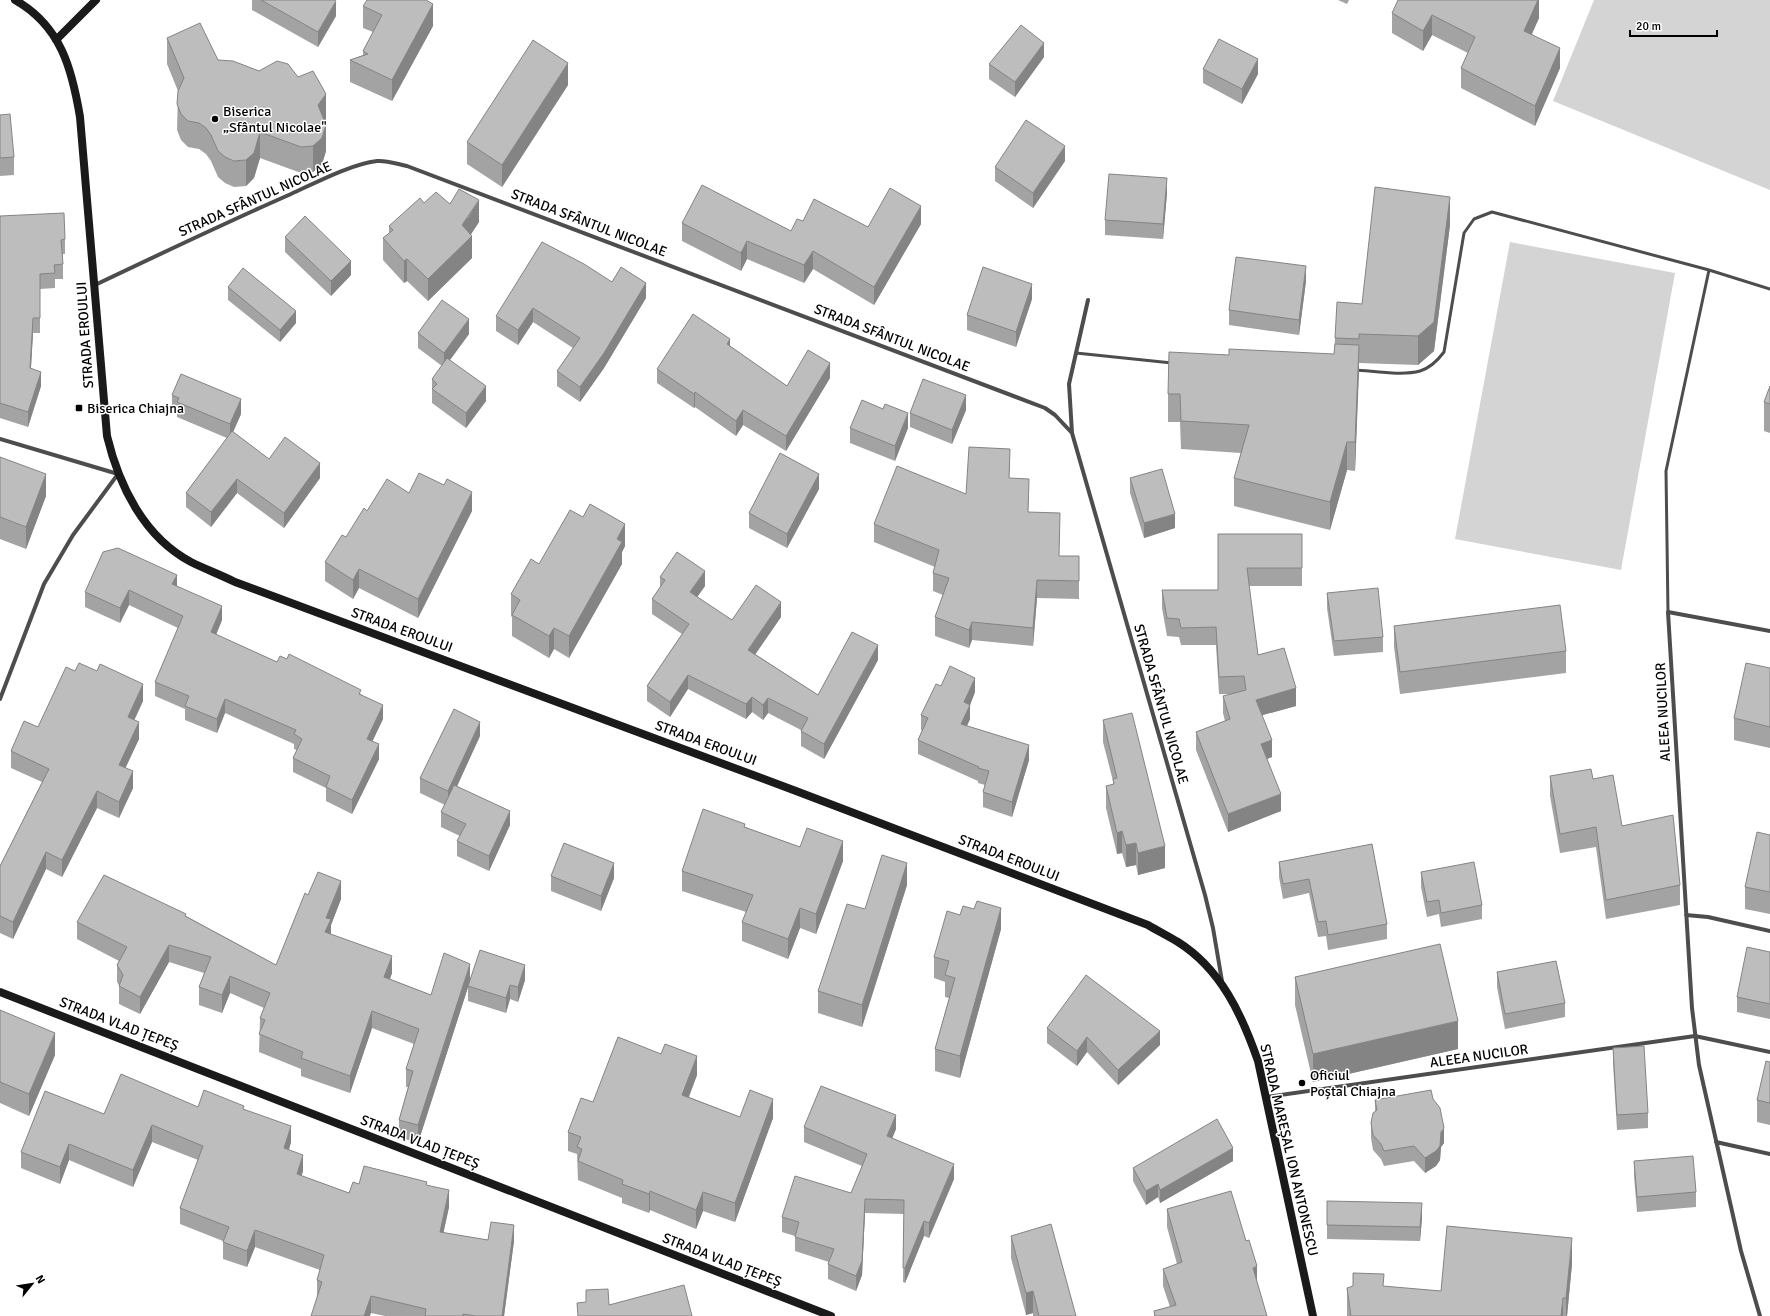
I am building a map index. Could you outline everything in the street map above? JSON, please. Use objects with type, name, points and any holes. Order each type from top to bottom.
[{"type":"main road","name":"STRADA EROULUI","points":[[15,0],[36,15],[56,40],[66,58],[74,82],[95,285],[103,404],[107,436],[118,474],[129,498],[163,542],[190,562],[235,582],[796,791],[1148,925],[1179,942]]},
{"type":"main road","points":[[56,40],[96,0]]},
{"type":"main road","name":"STRADA MAREȘAL ION ANTONESCU","points":[[1179,942],[1208,966],[1222,983],[1236,1007],[1258,1061],[1313,1316]]},
{"type":"main road","name":"STRADA VLAD ȚEPEȘ","points":[[0,992],[831,1316]]},
{"type":"street","name":"STRADA SFÂNTUL NICOLAE","points":[[95,285],[249,212],[362,164],[378,161],[394,163],[407,166],[1045,408],[1055,415],[1072,433]]},
{"type":"street","name":"STRADA SFÂNTUL NICOLAE","points":[[1088,300],[1069,384],[1072,433],[1204,895],[1214,934],[1222,983]]},
{"type":"street","points":[[0,439],[118,474],[73,535],[44,584],[0,699]]},
{"type":"street","points":[[1668,612],[1770,631]]},
{"type":"street","name":"ALEEA NUCILOR","points":[[1668,612],[1686,915],[1695,1036],[1699,1065],[1741,1250],[1760,1316]]},
{"type":"street","points":[[1686,915],[1708,917],[1770,932]]},
{"type":"street","name":"ALEEA NUCILOR","points":[[1266,1098],[1695,1036],[1770,1052]]},
{"type":"street","points":[[1716,1142],[1770,1154]]},
{"type":"lane","points":[[1347,370],[1408,372],[1420,371],[1435,363],[1444,352],[1464,233],[1474,219],[1492,212],[1709,270],[1770,290]]},
{"type":"lane","points":[[1668,612],[1666,470],[1709,270]]},
{"type":"lane","points":[[1076,353],[1180,364]]},
{"type":"shaded area","points":[[1594,0],[1770,0],[1770,190],[1553,101]]},
{"type":"shaded area","points":[[1510,242],[1675,273],[1621,570],[1455,539]]},
{"type":"building","points":[[261,0],[334,0],[336,1],[318,32]]},
{"type":"building","points":[[367,0],[426,0],[433,4],[392,80],[350,60],[368,54],[363,51],[382,15],[363,6]]},
{"type":"building","points":[[1398,0],[1538,0],[1524,31],[1560,48],[1535,106],[1461,68],[1475,37],[1432,15],[1423,31],[1392,13]]},
{"type":"building","points":[[200,23],[218,60],[233,61],[259,71],[277,61],[288,64],[298,77],[313,71],[326,94],[318,105],[326,125],[322,138],[313,146],[301,147],[260,132],[254,153],[246,160],[234,161],[225,157],[218,151],[206,128],[199,123],[188,121],[181,114],[177,104],[178,91],[184,78],[167,38]]},
{"type":"building","points":[[1021,25],[1044,43],[1015,82],[989,64]]},
{"type":"building","points":[[1219,39],[1258,59],[1242,89],[1203,69]]},
{"type":"building","points":[[533,40],[568,63],[502,165],[467,142]]},
{"type":"building","points":[[10,114],[14,157],[0,158],[0,115]]},
{"type":"building","points":[[1026,120],[1065,146],[1033,193],[995,167]]},
{"type":"building","points":[[1109,174],[1167,178],[1163,224],[1105,220]]},
{"type":"building","points":[[702,185],[791,231],[797,219],[803,221],[814,199],[868,227],[890,188],[921,206],[874,287],[813,251],[804,265],[747,241],[741,253],[682,223]]},
{"type":"building","points":[[1375,187],[1450,197],[1434,322],[1418,336],[1359,334],[1359,339],[1335,338],[1337,302],[1362,304]]},
{"type":"building","points":[[459,189],[479,200],[462,225],[472,236],[428,279],[407,259],[404,261],[383,238],[393,230],[389,226],[420,198],[424,203],[436,192],[450,204]]},
{"type":"building","points":[[64,213],[65,239],[61,240],[63,264],[54,265],[55,273],[40,274],[40,318],[33,318],[30,368],[41,372],[28,412],[0,403],[0,216]]},
{"type":"building","points":[[305,216],[351,261],[331,281],[285,237]]},
{"type":"building","points":[[542,242],[584,264],[612,282],[621,267],[646,283],[604,353],[580,387],[557,371],[580,338],[533,308],[518,330],[496,316]]},
{"type":"building","points":[[1236,257],[1306,266],[1299,320],[1229,310]]},
{"type":"building","points":[[983,267],[1032,284],[1016,332],[967,315]]},
{"type":"building","points":[[243,268],[296,311],[280,330],[228,287]]},
{"type":"building","points":[[442,300],[469,319],[444,353],[418,333]]},
{"type":"building","points":[[693,314],[730,339],[727,344],[787,386],[808,350],[830,363],[786,436],[743,410],[736,421],[695,392],[694,394],[657,369]]},
{"type":"building","points":[[1335,344],[1359,345],[1355,442],[1347,442],[1330,502],[1234,478],[1249,425],[1181,421],[1180,394],[1168,394],[1169,352],[1229,355],[1229,349],[1334,354]]},
{"type":"building","points":[[447,358],[486,386],[466,413],[432,389],[437,384],[432,379]]},
{"type":"building","points":[[181,374],[241,399],[230,424],[177,402],[179,398],[172,395]]},
{"type":"building","points":[[923,379],[966,395],[952,430],[910,413]]},
{"type":"building","points":[[1770,386],[1770,404],[1764,402]]},
{"type":"building","points":[[862,400],[883,409],[885,404],[908,413],[895,446],[850,428]]},
{"type":"building","points":[[232,431],[269,459],[285,437],[320,463],[284,513],[237,479],[211,512],[186,493]]},
{"type":"building","points":[[969,447],[1010,449],[1009,478],[1029,479],[1028,512],[1060,513],[1059,556],[1079,556],[1079,581],[1037,580],[1033,628],[972,622],[969,630],[935,617],[949,578],[933,573],[939,550],[874,524],[897,466],[966,494]]},
{"type":"building","points":[[780,453],[819,474],[787,534],[749,513]]},
{"type":"building","points":[[0,457],[46,474],[26,527],[0,517]]},
{"type":"building","points":[[1162,469],[1175,514],[1144,523],[1130,478]]},
{"type":"building","points":[[419,473],[444,485],[447,479],[472,492],[418,599],[359,569],[353,580],[325,562],[342,535],[346,537],[364,508],[367,511],[387,479],[409,493]]},
{"type":"building","points":[[590,504],[625,524],[617,539],[622,542],[569,636],[554,628],[549,636],[512,615],[520,600],[511,594],[531,559],[539,564],[570,510],[583,517]]},
{"type":"building","points":[[1218,534],[1302,534],[1302,568],[1247,568],[1258,655],[1284,648],[1296,688],[1256,700],[1272,740],[1261,744],[1281,794],[1228,814],[1196,732],[1230,719],[1223,696],[1246,690],[1244,676],[1219,677],[1216,627],[1181,628],[1179,619],[1167,618],[1162,590],[1218,590]]},
{"type":"building","points":[[118,548],[177,575],[172,584],[222,606],[211,632],[277,662],[280,656],[287,659],[289,654],[361,690],[359,694],[383,705],[367,739],[379,744],[352,800],[326,787],[330,776],[293,758],[302,739],[294,734],[296,730],[225,699],[217,719],[185,706],[189,696],[155,682],[183,616],[129,590],[120,608],[85,592],[103,552]]},
{"type":"building","points":[[677,552],[705,571],[690,592],[732,620],[756,585],[781,602],[748,650],[818,695],[852,632],[878,645],[824,744],[801,731],[808,718],[768,698],[763,705],[752,697],[746,704],[688,675],[670,702],[647,686],[689,624],[652,599],[665,580],[660,577]]},
{"type":"building","points":[[1378,588],[1383,637],[1334,641],[1327,593]]},
{"type":"building","points":[[1560,605],[1566,651],[1400,672],[1394,626]]},
{"type":"building","points":[[79,663],[97,671],[100,664],[143,684],[128,717],[139,722],[119,765],[133,771],[119,802],[97,791],[62,860],[46,852],[13,922],[0,916],[0,866],[49,769],[11,751],[24,721],[38,727],[66,667],[75,671]]},
{"type":"building","points":[[1746,663],[1770,668],[1770,727],[1734,718]]},
{"type":"building","points":[[950,666],[975,678],[964,702],[970,705],[961,724],[1029,745],[1012,802],[983,792],[989,771],[978,768],[979,767],[918,740],[928,718],[921,715],[936,684],[941,686]]},
{"type":"building","points":[[454,709],[480,722],[448,791],[420,778]]},
{"type":"building","points":[[1132,713],[1165,846],[1138,853],[1136,843],[1126,845],[1122,831],[1117,833],[1106,786],[1114,784],[1113,779],[1117,778],[1103,720]]},
{"type":"building","points":[[1591,769],[1593,779],[1613,775],[1622,826],[1673,815],[1680,885],[1606,900],[1596,827],[1560,834],[1550,776]]},
{"type":"building","points":[[454,785],[510,811],[489,856],[457,841],[466,824],[441,812]]},
{"type":"building","points":[[703,809],[745,824],[744,827],[800,847],[807,828],[843,841],[816,914],[800,908],[788,939],[742,922],[753,895],[682,871]]},
{"type":"building","points":[[1757,832],[1770,835],[1770,892],[1745,887]]},
{"type":"building","points":[[564,843],[614,863],[601,896],[551,876]]},
{"type":"building","points":[[1372,844],[1387,924],[1328,935],[1326,921],[1318,922],[1309,879],[1283,884],[1279,862]]},
{"type":"building","points":[[882,855],[907,863],[862,1005],[818,991],[847,904],[865,909]]},
{"type":"building","points":[[1474,862],[1482,905],[1441,913],[1439,900],[1427,902],[1421,872]]},
{"type":"building","points":[[318,872],[341,881],[326,918],[331,919],[325,932],[392,956],[384,977],[431,995],[444,953],[470,964],[418,1125],[399,1120],[413,1071],[406,1069],[419,1029],[372,1011],[350,1076],[301,1058],[303,1052],[259,1034],[265,1020],[260,1018],[270,993],[230,976],[222,995],[199,987],[211,957],[169,945],[140,997],[119,986],[123,975],[117,965],[127,947],[77,922],[104,875],[186,914],[185,916],[276,965],[305,893],[308,895]]},
{"type":"building","points":[[977,901],[1001,908],[960,1056],[935,1049],[955,978],[945,975],[949,961],[934,957],[947,911],[960,915],[963,906],[974,909]]},
{"type":"building","points":[[1440,944],[1458,1021],[1313,1054],[1295,977]]},
{"type":"building","points":[[1747,947],[1770,952],[1770,1004],[1737,997]]},
{"type":"building","points":[[480,950],[525,965],[518,987],[510,985],[506,998],[468,986]]},
{"type":"building","points":[[1556,961],[1565,1003],[1505,1014],[1497,972]]},
{"type":"building","points":[[1086,975],[1160,1031],[1118,1070],[1087,1037],[1077,1051],[1047,1028]]},
{"type":"building","points":[[0,1010],[55,1033],[29,1094],[0,1082]]},
{"type":"building","points":[[618,1037],[661,1054],[665,1044],[697,1056],[682,1095],[740,1117],[750,1090],[773,1099],[735,1203],[703,1192],[696,1210],[650,1191],[649,1194],[622,1184],[623,1180],[578,1161],[582,1149],[577,1147],[581,1137],[568,1132],[581,1098],[593,1102]]},
{"type":"building","points":[[1644,1046],[1648,1113],[1617,1115],[1613,1048]]},
{"type":"building","points":[[1766,1061],[1770,1062],[1770,1103],[1757,1100]]},
{"type":"building","points":[[121,1074],[198,1107],[204,1090],[244,1106],[243,1109],[291,1126],[284,1148],[303,1155],[297,1174],[349,1193],[353,1182],[359,1184],[364,1166],[427,1182],[426,1185],[449,1190],[440,1232],[488,1240],[491,1222],[514,1225],[502,1316],[476,1316],[463,1314],[463,1316],[425,1316],[426,1309],[371,1296],[364,1316],[311,1316],[322,1282],[317,1280],[324,1255],[255,1230],[247,1251],[223,1242],[229,1227],[180,1208],[203,1146],[152,1125],[133,1170],[69,1144],[60,1167],[21,1152],[45,1091],[104,1114]]},
{"type":"building","points":[[821,1086],[896,1115],[887,1136],[954,1164],[929,1223],[924,1221],[905,1268],[903,1268],[904,1200],[865,1199],[862,1261],[856,1276],[828,1264],[834,1249],[795,1237],[799,1222],[782,1217],[795,1176],[851,1193],[867,1154],[804,1127]]},
{"type":"building","points":[[1431,1090],[1433,1099],[1440,1108],[1444,1128],[1441,1132],[1440,1146],[1436,1151],[1425,1158],[1414,1146],[1384,1151],[1381,1144],[1373,1135],[1371,1123],[1373,1113],[1377,1110],[1375,1100]]},
{"type":"building","points":[[1217,1119],[1233,1148],[1160,1190],[1158,1184],[1146,1191],[1133,1168]]},
{"type":"building","points":[[1693,1156],[1696,1192],[1637,1197],[1634,1161]]},
{"type":"building","points":[[1231,1191],[1246,1241],[1249,1240],[1257,1266],[1253,1268],[1267,1316],[1155,1316],[1154,1311],[1176,1305],[1163,1269],[1182,1262],[1167,1209]]},
{"type":"building","points":[[1327,1201],[1422,1203],[1420,1227],[1327,1225]]},
{"type":"building","points":[[1051,1224],[1076,1316],[1039,1316],[1033,1291],[1026,1293],[1011,1236]]},
{"type":"building","points":[[1447,1226],[1572,1238],[1566,1298],[1563,1298],[1561,1316],[1351,1316],[1347,1288],[1353,1286],[1353,1273],[1384,1274],[1383,1286],[1441,1291]]},
{"type":"building","points":[[684,1285],[692,1316],[578,1316],[577,1303],[586,1302],[586,1290],[608,1289],[609,1305]]},
{"type":"place","name":"Biserica „Sfântul Nicolae\"","points":[[215,119]]},
{"type":"place","name":"Biserica Chiajna","points":[[79,408]]},
{"type":"place","name":"Oficiul Poștal Chiajna","points":[[1302,1083]]}]
